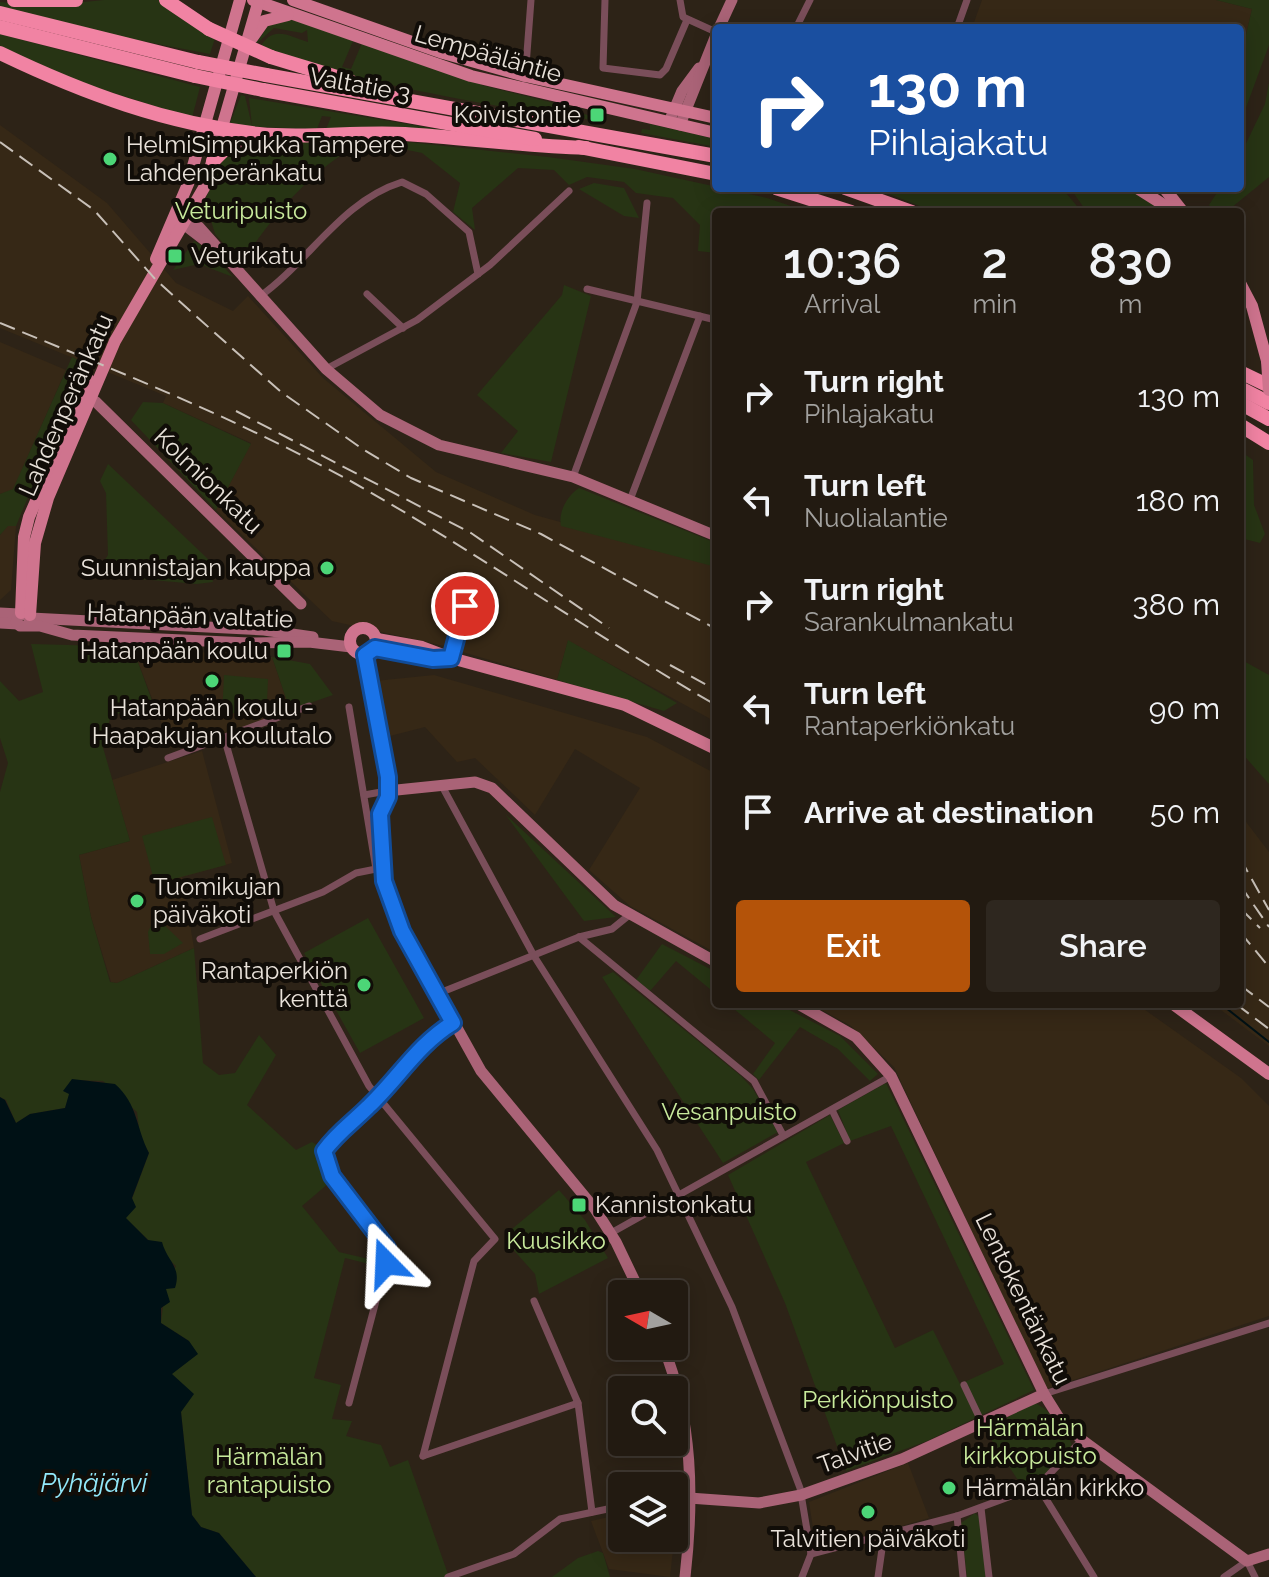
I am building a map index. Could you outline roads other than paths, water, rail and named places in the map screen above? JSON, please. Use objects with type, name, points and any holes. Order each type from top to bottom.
[{"type":"highway","points":[[14,0],[76,0]]},
{"type":"highway","points":[[166,0],[209,29],[271,57],[400,97]]},
{"type":"highway","name":"Valtatie 3","points":[[0,13],[196,69]]},
{"type":"highway","name":"Valtatie 3","points":[[0,27],[712,173]]},
{"type":"highway","points":[[0,53],[123,105],[205,126],[277,135]]},
{"type":"highway","name":"Valtatie 3","points":[[265,82],[400,97],[712,155]]},
{"type":"highway","points":[[213,161],[237,140],[277,135],[384,133],[503,145],[586,148]]},
{"type":"highway","points":[[788,192],[838,208]]},
{"type":"highway","points":[[856,192],[901,208]]},
{"type":"highway","points":[[1244,374],[1269,388]]},
{"type":"highway","points":[[1244,390],[1269,403]]},
{"type":"highway","points":[[1244,405],[1269,419]]},
{"type":"highway","points":[[1244,427],[1269,442]]},
{"type":"main road","name":"Lahdenperänkatu","points":[[182,222],[240,0]]},
{"type":"main road","name":"Lempääläntie","points":[[295,0],[524,83]]},
{"type":"main road","name":"Lahdenperänkatu","points":[[27,616],[24,537],[29,517],[86,396],[213,161],[256,1]]},
{"type":"main road","name":"Lempääläntie","points":[[256,1],[471,76],[524,83],[676,117],[712,131]]},
{"type":"main road","points":[[245,47],[264,21],[294,14]]},
{"type":"main road","name":"Lempääläntie","points":[[676,117],[712,118]]},
{"type":"main road","points":[[1143,192],[1169,208]]},
{"type":"main road","points":[[1167,192],[1180,208]]},
{"type":"main road","points":[[1244,292],[1257,321],[1267,361],[1269,388]]},
{"type":"main road","points":[[362,647],[422,647],[451,658],[625,705],[712,747]]},
{"type":"main road","points":[[1178,1008],[1269,1074]]},
{"type":"street","points":[[524,83],[531,0]]},
{"type":"street","points":[[605,0],[603,68],[660,75],[666,69],[687,20]]},
{"type":"street","points":[[680,0],[681,13],[687,20],[712,30]]},
{"type":"street","points":[[721,24],[732,0]]},
{"type":"street","points":[[798,24],[810,0]]},
{"type":"street","points":[[958,24],[967,0]]},
{"type":"street","points":[[676,117],[712,43]]},
{"type":"street","points":[[259,297],[288,275],[349,212],[402,182],[426,194],[469,232],[478,274]]},
{"type":"street","points":[[326,369],[403,328],[478,274],[569,191]]},
{"type":"street","points":[[573,477],[637,302],[647,203]]},
{"type":"street","points":[[182,222],[216,248],[326,369],[380,415],[439,445],[573,477],[712,534]]},
{"type":"street","points":[[587,289],[712,319]]},
{"type":"street","points":[[367,294],[403,328]]},
{"type":"street","points":[[630,500],[700,316]]},
{"type":"street","name":"Kolmionkatu","points":[[86,396],[301,604]]},
{"type":"street","points":[[451,658],[465,606]]},
{"type":"street","name":"Hatanpään valtatie","points":[[0,613],[274,630],[362,647]]},
{"type":"street","name":"Hatanpään valtatie","points":[[0,623],[27,616],[72,635],[249,643],[309,642],[362,647]]},
{"type":"street","points":[[362,647],[361,663],[381,777],[387,792],[380,814],[379,868]]},
{"type":"street","points":[[168,758],[309,706]]},
{"type":"street","points":[[349,707],[379,868],[397,920],[481,1071],[595,1209],[611,1233],[634,1280]]},
{"type":"street","points":[[224,737],[274,911],[378,1097],[495,1239],[474,1261],[423,1456],[578,1403]]},
{"type":"street","points":[[364,795],[475,782],[492,788],[628,916],[712,960]]},
{"type":"street","points":[[442,786],[534,956],[645,1129],[680,1195],[744,1337],[801,1495],[811,1554],[802,1577]]},
{"type":"street","points":[[366,808],[387,792]]},
{"type":"street","points":[[200,939],[323,892],[356,873],[379,868]]},
{"type":"street","points":[[437,994],[579,937],[612,929],[628,916]]},
{"type":"street","points":[[579,937],[754,1081],[783,1135]]},
{"type":"street","name":"Lentokentänkatu","points":[[805,1008],[856,1037],[891,1076],[1044,1394],[1059,1418],[1082,1440],[1247,1561],[1255,1577]]},
{"type":"street","points":[[349,1403],[386,1263],[387,1248],[332,1176],[324,1151],[336,1134],[378,1097],[425,1045],[453,1023]]},
{"type":"street","points":[[611,1233],[891,1076]]},
{"type":"street","points":[[832,1110],[847,1141]]},
{"type":"street","points":[[534,1301],[578,1403],[592,1512]]},
{"type":"street","name":"Talvitie","points":[[689,1498],[759,1503],[801,1495],[902,1459],[1044,1394],[1269,1323]]},
{"type":"street","points":[[667,1360],[687,1426],[689,1498],[685,1577]]},
{"type":"street","points":[[964,1385],[982,1423]]},
{"type":"street","points":[[811,1554],[957,1516],[1038,1486],[1082,1440]]},
{"type":"street","points":[[1038,1486],[1094,1577]]},
{"type":"street","points":[[981,1508],[989,1577]]},
{"type":"street","points":[[448,1577],[499,1562],[560,1519],[608,1509]]},
{"type":"street","points":[[957,1516],[963,1577]]},
{"type":"street","points":[[878,1577],[884,1535]]},
{"type":"street","points":[[1224,1577],[1247,1561],[1269,1554]]},
{"type":"water","name":"Pyhäjärvi","points":[[72,1079],[115,1084],[123,1092],[136,1117],[149,1153],[132,1198],[136,1207],[126,1218],[148,1240],[162,1242],[175,1269],[177,1281],[175,1288],[166,1289],[170,1302],[161,1308],[161,1323],[189,1341],[198,1354],[172,1374],[194,1394],[181,1412],[192,1515],[201,1527],[219,1533],[256,1577],[0,1577],[0,1097],[5,1100],[16,1123],[30,1114],[65,1108],[69,1094],[63,1091]]},
{"type":"waterway","points":[[1226,1008],[1269,1042]]},
{"type":"railway","points":[[0,142],[94,210],[156,280],[281,392],[364,450],[411,478],[541,534],[712,627]]},
{"type":"railway","points":[[0,323],[179,398],[311,460],[400,509],[712,703]]},
{"type":"railway","points":[[236,411],[471,533],[609,628]]},
{"type":"railway","points":[[670,665],[712,688]]},
{"type":"railway","points":[[1244,865],[1269,910]]},
{"type":"railway","points":[[1244,891],[1269,927]]},
{"type":"railway","points":[[1244,912],[1260,928]]},
{"type":"railway","points":[[1244,937],[1269,967]]},
{"type":"railway","points":[[1244,988],[1269,1007]]},
{"type":"railway","points":[[1241,1008],[1269,1029]]},
{"type":"place","name":"Koivistontie","points":[[597,115]]},
{"type":"place","name":"HelmiSimpukka Tampere Lahdenperänkatu","points":[[110,159]]},
{"type":"place","name":"Veturikatu","points":[[175,256]]},
{"type":"place","name":"Suunnistajan kauppa","points":[[327,568]]},
{"type":"place","name":"Hatanpään koulu","points":[[284,651]]},
{"type":"place","name":"Hatanpään koulu - Haapakujan koulutalo","points":[[212,681]]},
{"type":"place","name":"Tuomikujan päiväkoti","points":[[137,901]]},
{"type":"place","name":"Rantaperkiön kenttä","points":[[364,985]]},
{"type":"place","name":"Kannistonkatu","points":[[579,1205]]},
{"type":"place","name":"Härmälän kirkko","points":[[949,1488]]},
{"type":"place","name":"Talvitien päiväkoti","points":[[868,1512]]},
{"type":"park label","name":"Veturipuisto","points":[[241,211]]},
{"type":"park label","name":"Vesanpuisto","points":[[729,1112]]},
{"type":"park label","name":"Kuusikko","points":[[556,1241]]},
{"type":"park label","name":"Perkiönpuisto","points":[[878,1400]]},
{"type":"park label","name":"Härmälän kirkkopuisto","points":[[1030,1442]]},
{"type":"park label","name":"Härmälän rantapuisto","points":[[269,1471]]}]
